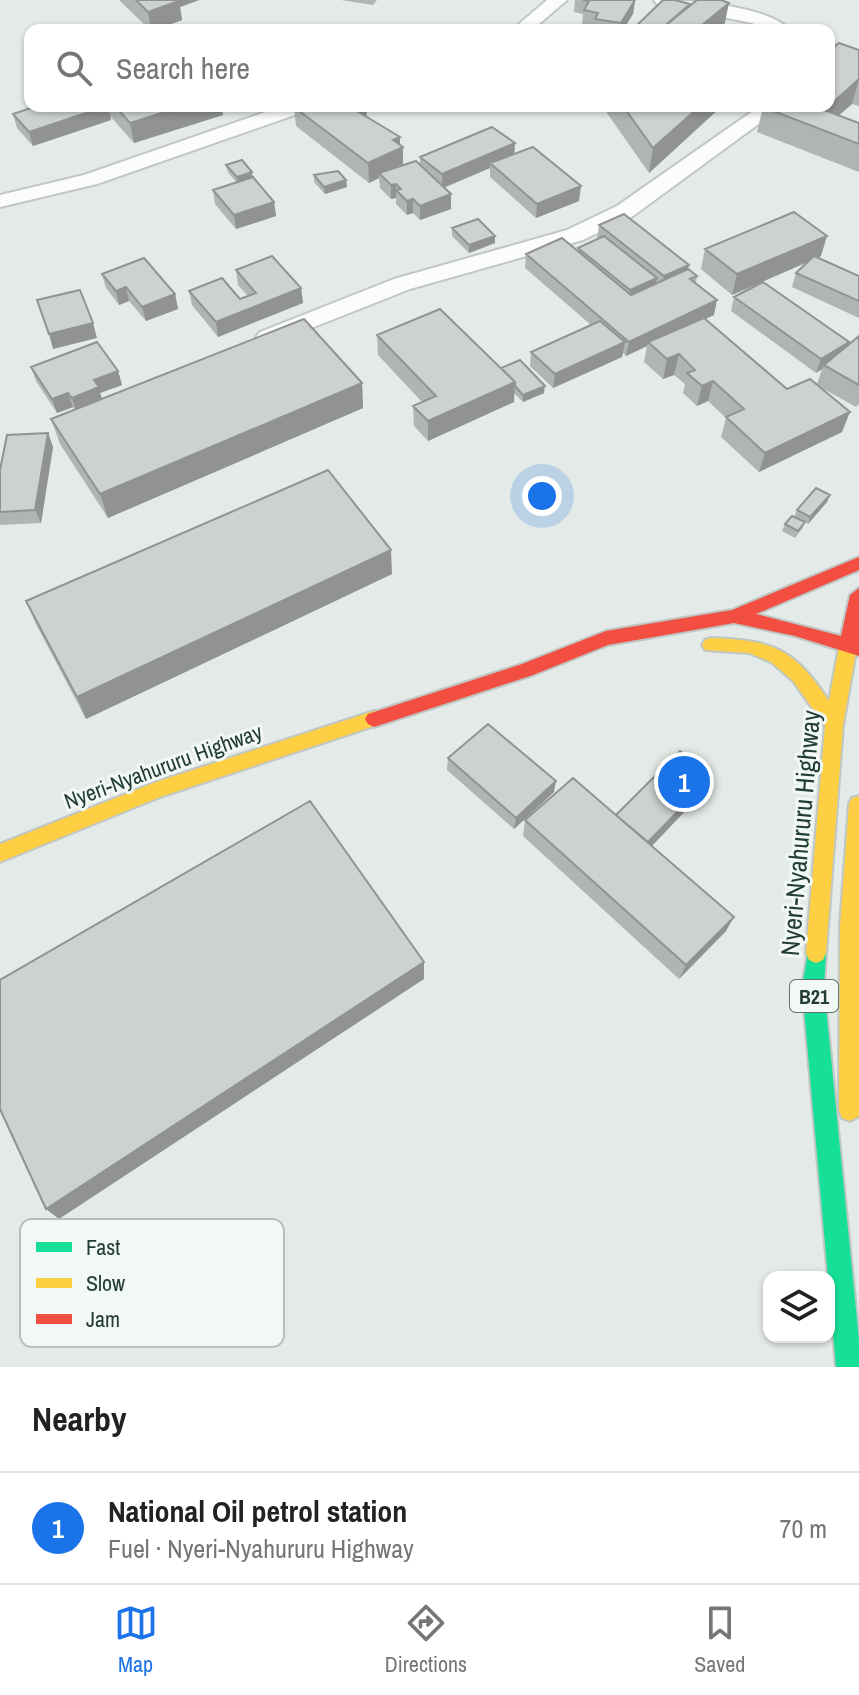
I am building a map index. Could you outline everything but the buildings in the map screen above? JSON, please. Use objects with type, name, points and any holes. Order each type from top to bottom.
[{"type":"main road","points":[[734,616],[859,563]]},
{"type":"main road","points":[[854,648],[859,595]]},
{"type":"main road","name":"Nyeri-Nyahururu Highway","points":[[0,853],[156,790],[527,670],[606,638],[734,616],[795,629],[854,648],[834,725],[813,987],[848,1346]]},
{"type":"main road","points":[[697,645],[749,646],[767,652],[804,679],[834,725]]},
{"type":"main road","name":"Nyeri-Nyahururu Highway","points":[[527,670],[658,648]]},
{"type":"main road","name":"B21","points":[[850,1132],[850,926],[859,804]]},
{"type":"main road","name":"B21","points":[[849,1178],[849,1367]]},
{"type":"street","points":[[528,24],[558,0]]},
{"type":"street","points":[[663,0],[757,19],[768,24]]},
{"type":"street","points":[[0,201],[77,184],[285,112]]},
{"type":"street","points":[[248,345],[402,284],[575,235],[649,195],[765,112]]},
{"type":"traffic: fast","points":[[816,953],[813,987],[849,1367]]},
{"type":"traffic: slow","points":[[711,645],[749,646],[777,657],[809,687],[834,725]]},
{"type":"traffic: slow","points":[[816,953],[834,725],[848,646]]},
{"type":"traffic: slow","points":[[0,853],[156,790],[374,719]]},
{"type":"traffic: slow","points":[[850,1110],[850,926],[859,804]]},
{"type":"traffic: jam","points":[[734,616],[859,563]]},
{"type":"traffic: jam","points":[[848,646],[859,595]]},
{"type":"traffic: jam","points":[[374,719],[527,670],[606,638],[734,616],[795,629],[859,649]]},
{"type":"place","name":"National Oil petrol station","points":[[684,782]]}]
